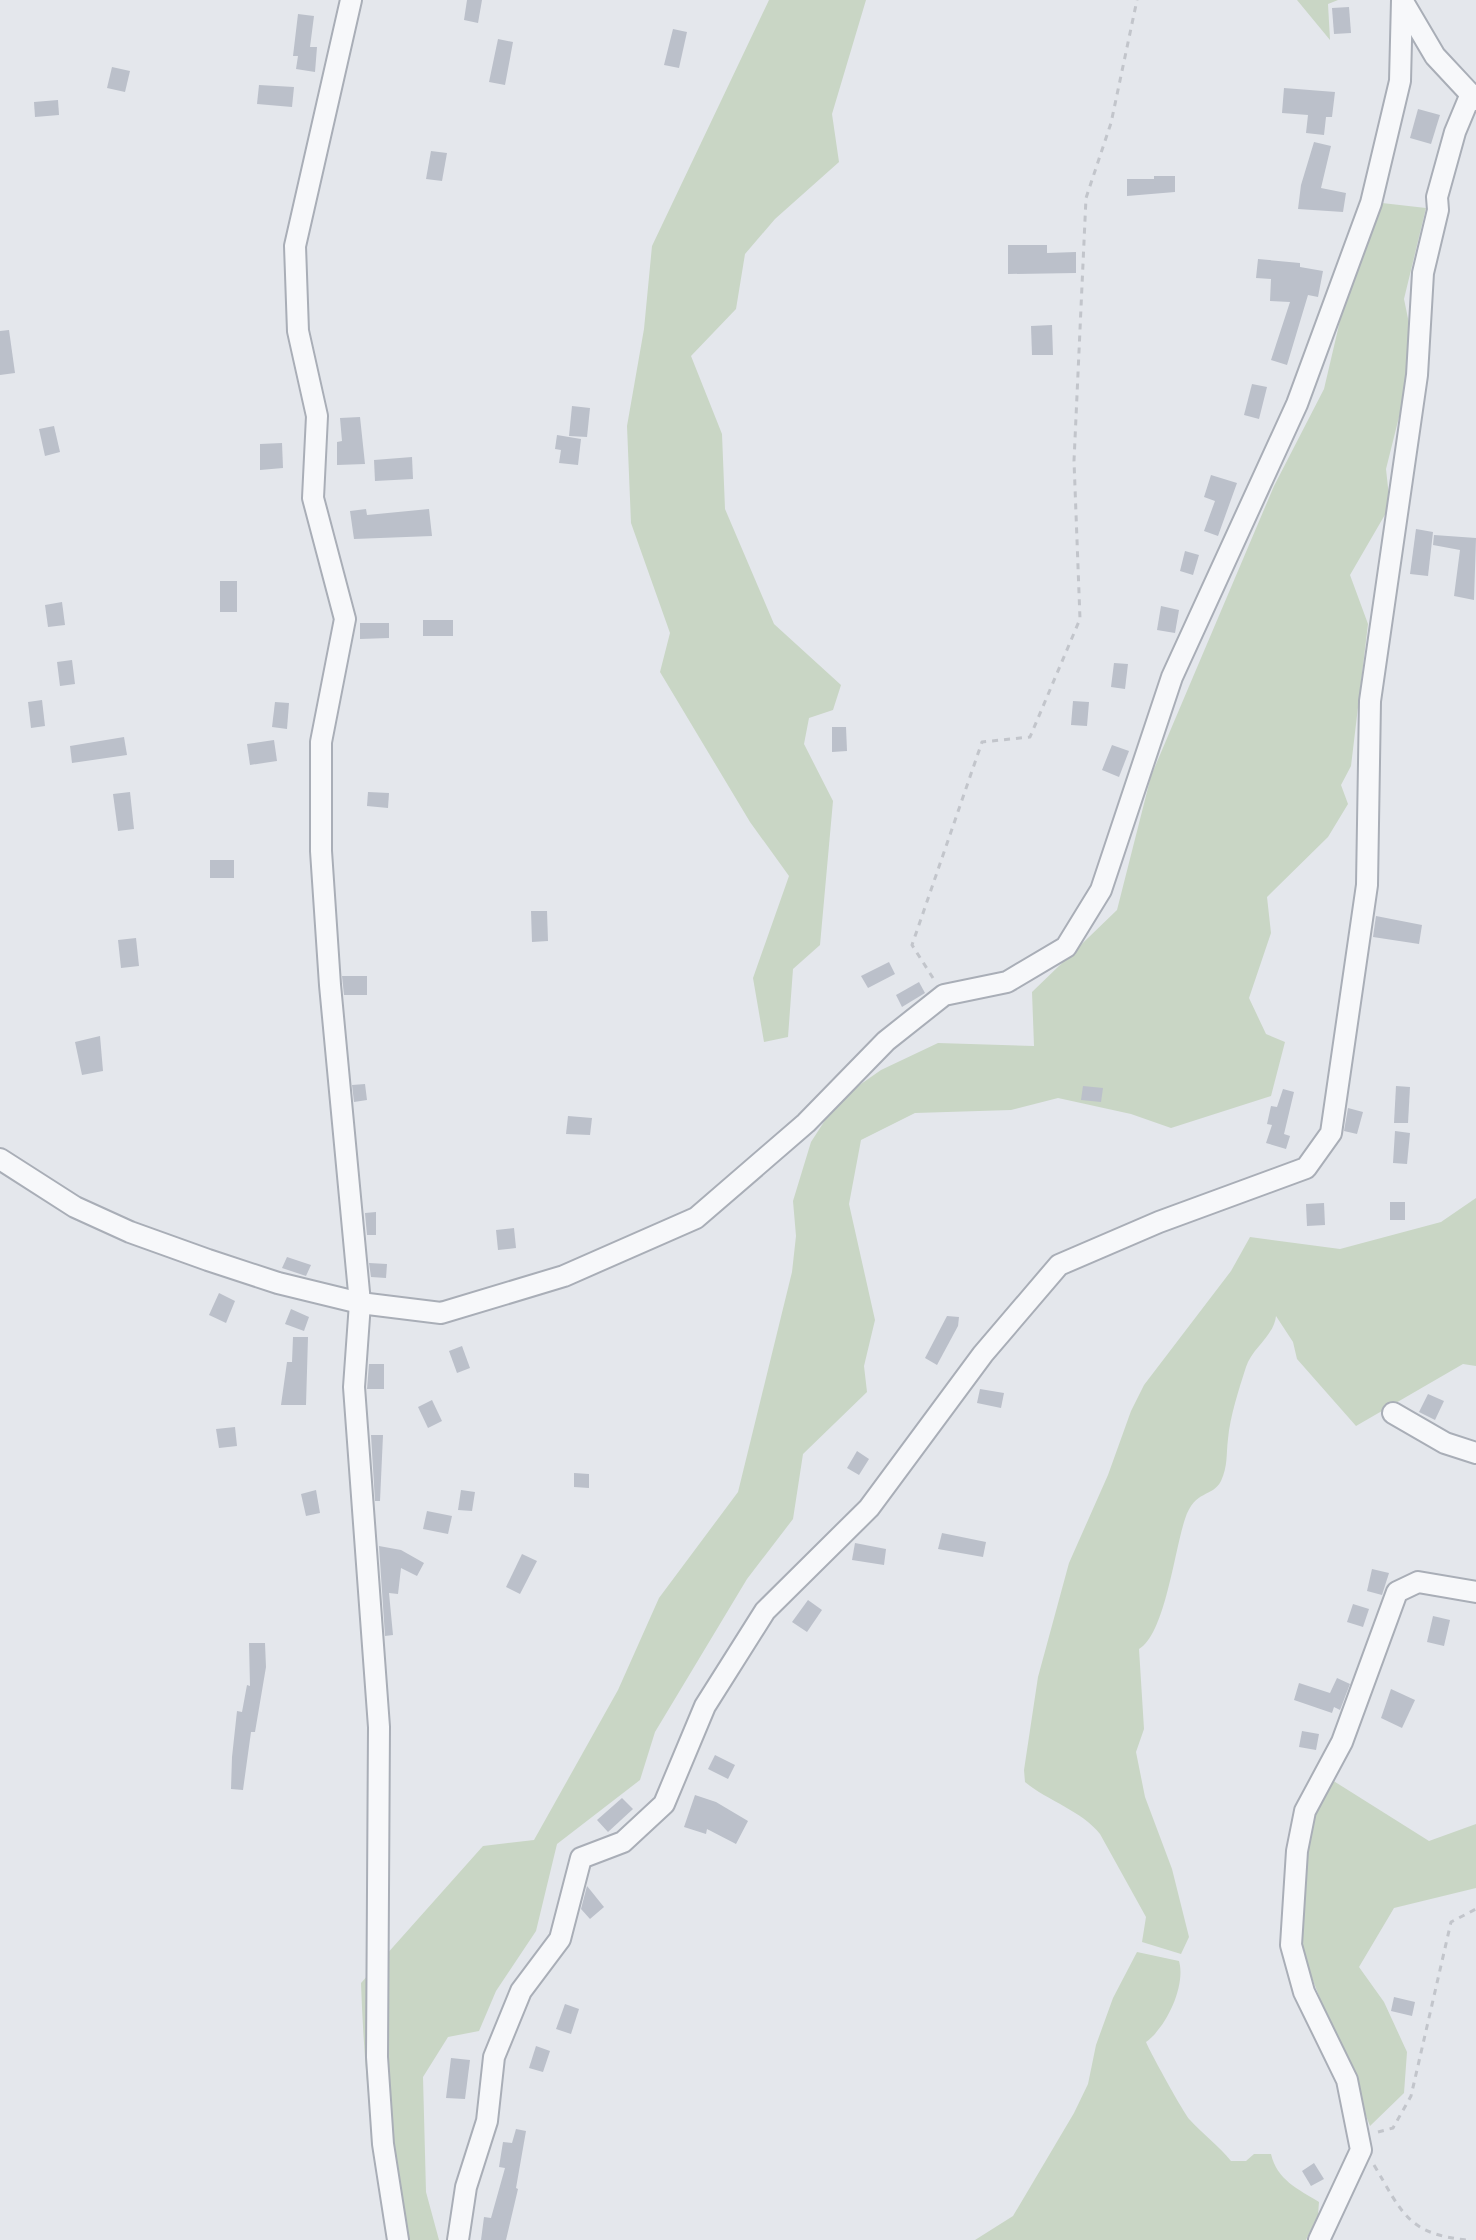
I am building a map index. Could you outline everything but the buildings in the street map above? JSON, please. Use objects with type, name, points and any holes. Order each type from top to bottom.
[{"type":"street","points":[[351,0],[295,246],[298,331],[317,416],[313,498],[345,619],[321,742],[321,851],[330,985],[360,1303],[354,1387],[379,1727],[377,2057],[383,2144],[398,2240]]},
{"type":"street","points":[[0,1159],[75,1207],[130,1232],[278,1283],[360,1303],[441,1313],[564,1276],[696,1218],[806,1123],[886,1041],[944,995],[1007,982],[1066,947],[1101,890],[1172,677],[1297,404],[1371,203],[1400,81],[1402,0]]},
{"type":"street","points":[[458,2240],[466,2187],[487,2121],[494,2057],[521,1991],[560,1939],[581,1858],[623,1842],[664,1804],[705,1706],[765,1611],[869,1508],[983,1354],[1059,1265],[1159,1222],[1306,1168],[1331,1133],[1367,885],[1370,701],[1417,375],[1423,273],[1438,210],[1437,197],[1455,132],[1473,98],[1435,56],[1402,0]]},
{"type":"street","points":[[1393,1413],[1445,1443],[1476,1453]]},
{"type":"street","points":[[1319,2240],[1360,2143],[1347,2080],[1304,1992],[1291,1945],[1305,1811],[1342,1742],[1397,1592],[1418,1582],[1476,1592]]},
{"type":"path","points":[[944,995],[912,945],[982,742],[1030,737],[1080,619],[1074,461],[1086,198],[1111,123],[1137,0]]},
{"type":"path","points":[[1467,2240],[1441,2238],[1418,2229],[1396,2205],[1360,2143],[1393,2128],[1411,2096],[1451,1922],[1476,1909]]},
{"type":"green space","points":[[769,0],[866,0],[832,114],[839,162],[775,219],[745,254],[736,309],[691,356],[722,434],[725,509],[774,624],[841,685],[833,710],[809,718],[804,744],[833,801],[820,945],[793,969],[788,1037],[764,1042],[753,978],[789,876],[750,822],[660,672],[670,633],[631,523],[627,426],[644,329],[652,246]]},
{"type":"green space","points":[[1297,0],[1338,0],[1328,4],[1330,40]]},
{"type":"green space","points":[[1382,203],[1426,208],[1404,299],[1415,353],[1386,469],[1390,506],[1350,575],[1368,624],[1351,766],[1341,785],[1348,804],[1328,837],[1267,897],[1271,933],[1249,998],[1266,1034],[1285,1042],[1271,1096],[1171,1128],[1131,1114],[1058,1098],[1011,1110],[915,1113],[861,1140],[849,1204],[875,1320],[864,1366],[867,1392],[803,1454],[793,1519],[747,1579],[655,1732],[640,1780],[557,1844],[536,1931],[496,1991],[479,2031],[448,2037],[423,2077],[426,2192],[439,2240],[391,2240],[370,2112],[361,1983],[483,1846],[534,1840],[618,1690],[659,1598],[738,1492],[792,1272],[796,1236],[793,1201],[811,1142],[838,1100],[881,1070],[938,1043],[1034,1046],[1032,992],[1117,910],[1151,776],[1274,486],[1324,389],[1342,312]]},
{"type":"green space","points":[[1476,1198],[1476,1366],[1463,1364],[1356,1426],[1297,1359],[1293,1342],[1276,1316],[1271,1330],[1249,1360],[1231,1421],[1223,1476],[1213,1490],[1198,1498],[1189,1509],[1156,1627],[1139,1649],[1144,1729],[1136,1752],[1145,1797],[1172,1869],[1189,1937],[1181,1954],[1142,1942],[1146,1917],[1100,1834],[1074,1812],[1025,1782],[1024,1770],[1038,1677],[1069,1563],[1108,1475],[1131,1411],[1144,1385],[1231,1271],[1250,1237],[1340,1249],[1441,1222]]},
{"type":"green space","points":[[1332,1780],[1429,1841],[1476,1824],[1476,1888],[1394,1908],[1359,1967],[1384,2002],[1407,2052],[1404,2093],[1370,2126],[1299,1945],[1304,1853],[1317,1810]]},
{"type":"green space","points":[[1137,1952],[1179,1961],[1180,1982],[1173,2005],[1161,2026],[1146,2042],[1181,2106],[1190,2120],[1231,2161],[1246,2161],[1254,2154],[1271,2154],[1283,2177],[1319,2202],[1318,2215],[1306,2240],[975,2240],[1013,2216],[1074,2113],[1088,2084],[1096,2045],[1113,1998]]}]
